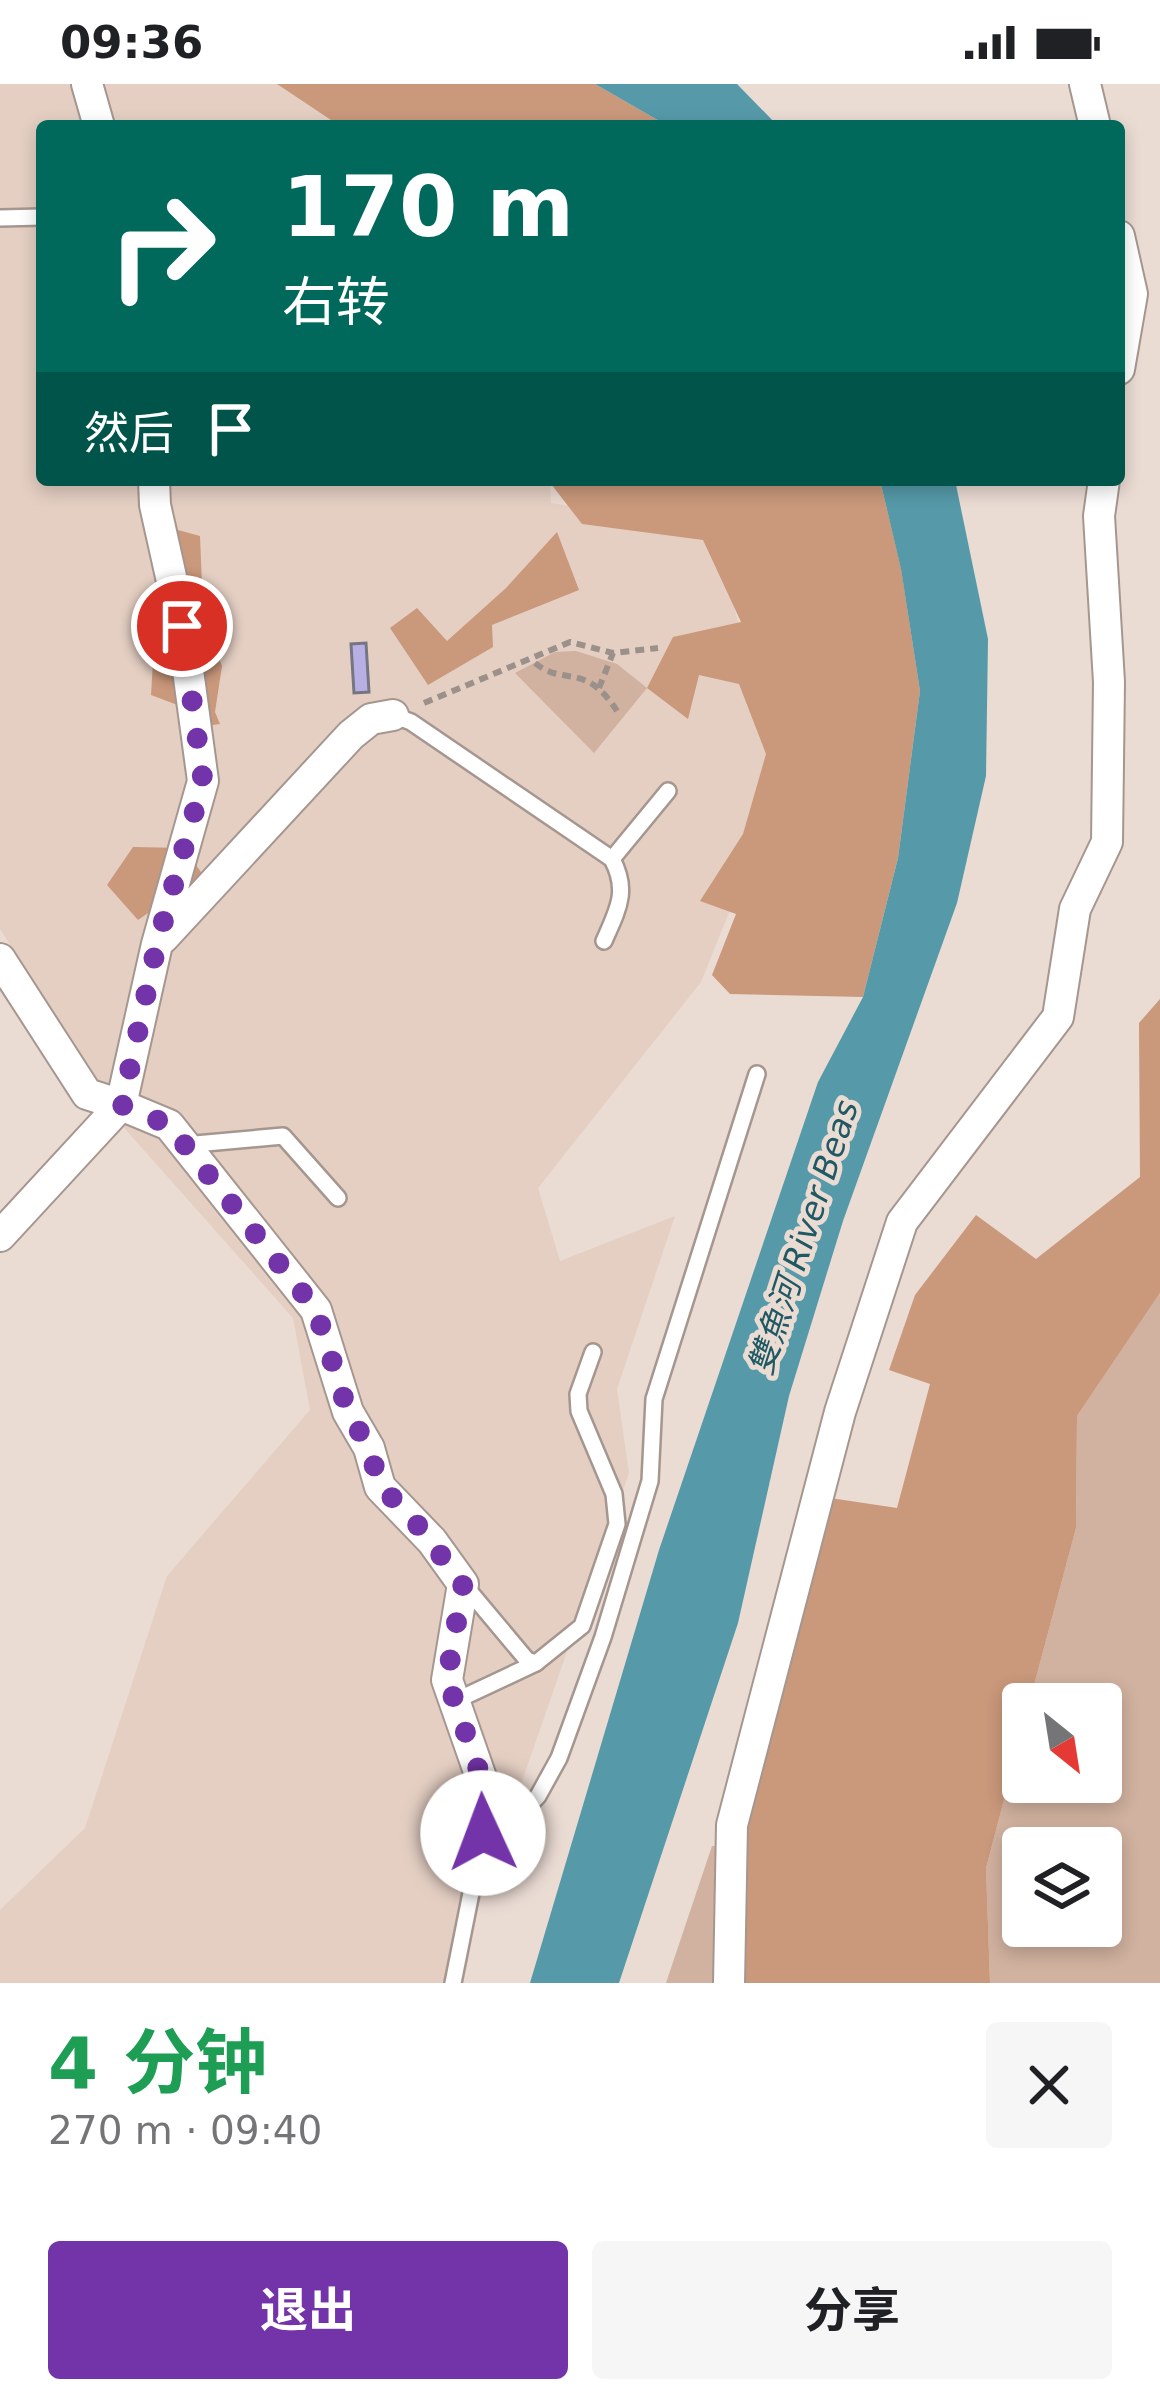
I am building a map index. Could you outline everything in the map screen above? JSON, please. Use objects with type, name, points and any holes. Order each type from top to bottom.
[{"type":"street","points":[[87,84],[97,120]]},
{"type":"street","points":[[1085,84],[1094,120]]},
{"type":"street","points":[[1125,263],[1132,294],[1125,334]]},
{"type":"street","points":[[0,1236],[122,1105],[157,944],[203,781],[199,728],[154,486]]},
{"type":"street","points":[[729,1983],[732,1825],[840,1412],[902,1222],[1058,1017],[1075,910],[1107,842],[1109,682],[1099,516],[1103,486]]},
{"type":"street","points":[[157,944],[351,735],[371,719],[393,716]]},
{"type":"street","points":[[0,959],[87,1094],[169,1125],[316,1310],[348,1412],[369,1448],[380,1486],[409,1514],[463,1584],[448,1666],[453,1702],[491,1806],[489,1822]]},
{"type":"lane","points":[[0,218],[36,217]]},
{"type":"lane","points":[[393,716],[411,722],[612,859],[624,881],[622,901],[604,941]]},
{"type":"lane","points":[[612,859],[668,791]]},
{"type":"lane","points":[[453,1983],[489,1822],[523,1813],[538,1796],[559,1758],[589,1678],[650,1481],[655,1399],[757,1074]]},
{"type":"lane","points":[[184,1145],[284,1136],[338,1198]]},
{"type":"lane","points":[[453,1702],[536,1663],[582,1626],[616,1525],[614,1494],[579,1411],[578,1394],[592,1352]]},
{"type":"lane","points":[[463,1584],[527,1660],[536,1663]]},
{"type":"path","points":[[393,716],[570,642],[613,653],[658,648]]},
{"type":"path","points":[[599,688],[613,653]]},
{"type":"path","points":[[535,663],[545,671],[585,678],[617,711]]},
{"type":"shaded area","points":[[0,84],[376,84],[437,120],[36,120],[36,486],[550,486],[551,503],[713,528],[781,784],[701,982],[538,1188],[560,1261],[675,1216],[617,1389],[629,1473],[452,1983],[0,1983],[0,1910],[85,1828],[167,1576],[310,1410],[293,1318],[126,1130],[0,929]]},
{"type":"shaded area","points":[[277,84],[595,84],[658,120],[331,120]]},
{"type":"shaded area","points":[[553,486],[881,486],[901,568],[920,691],[898,858],[863,997],[730,994],[712,975],[736,914],[700,901],[743,834],[766,754],[739,684],[699,675],[688,719],[647,688],[673,637],[741,622],[703,540],[582,524]]},
{"type":"shaded area","points":[[167,527],[200,536],[203,609],[195,624]]},
{"type":"shaded area","points":[[557,532],[579,590],[492,625],[493,647],[428,685],[390,628],[417,608],[447,641],[506,588]]},
{"type":"shaded area","points":[[211,639],[222,666],[215,712],[220,724],[205,726],[188,709],[151,695],[154,644]]},
{"type":"shaded area","points":[[576,651],[617,664],[647,688],[594,753],[515,673],[555,652]]},
{"type":"shaded area","points":[[133,847],[184,848],[203,875],[138,920],[107,885]]},
{"type":"shaded area","points":[[1160,999],[1160,1293],[1077,1416],[1076,1528],[1035,1683],[1002,1683],[1003,1803],[986,1868],[990,1983],[741,1983],[738,1824],[817,1496],[897,1508],[930,1384],[889,1370],[915,1295],[976,1215],[1036,1259],[1140,1177],[1139,1023]]},
{"type":"shaded area","points":[[1160,1293],[1160,1983],[990,1983],[986,1868],[1003,1803],[1122,1803],[1122,1683],[1035,1683],[1076,1528],[1077,1416]]},
{"type":"shaded area","points":[[712,1846],[726,1847],[722,1983],[666,1983]]},
{"type":"water","points":[[595,84],[737,84],[772,120],[658,120]]},
{"type":"water","name":"雙魚河 River Beas","points":[[881,486],[956,486],[988,639],[986,776],[957,903],[843,1221],[789,1396],[738,1623],[619,1983],[530,1983],[659,1550],[818,1082],[863,997],[898,858],[920,691],[901,569]]},
{"type":"building","points":[[366,643],[369,692],[354,693],[351,644]]},
{"type":"route","points":[[182,626],[203,781],[157,944],[122,1105],[169,1125],[316,1310],[348,1412],[369,1448],[380,1486],[432,1541],[463,1584],[447,1679],[491,1806],[483,1833]]}]
